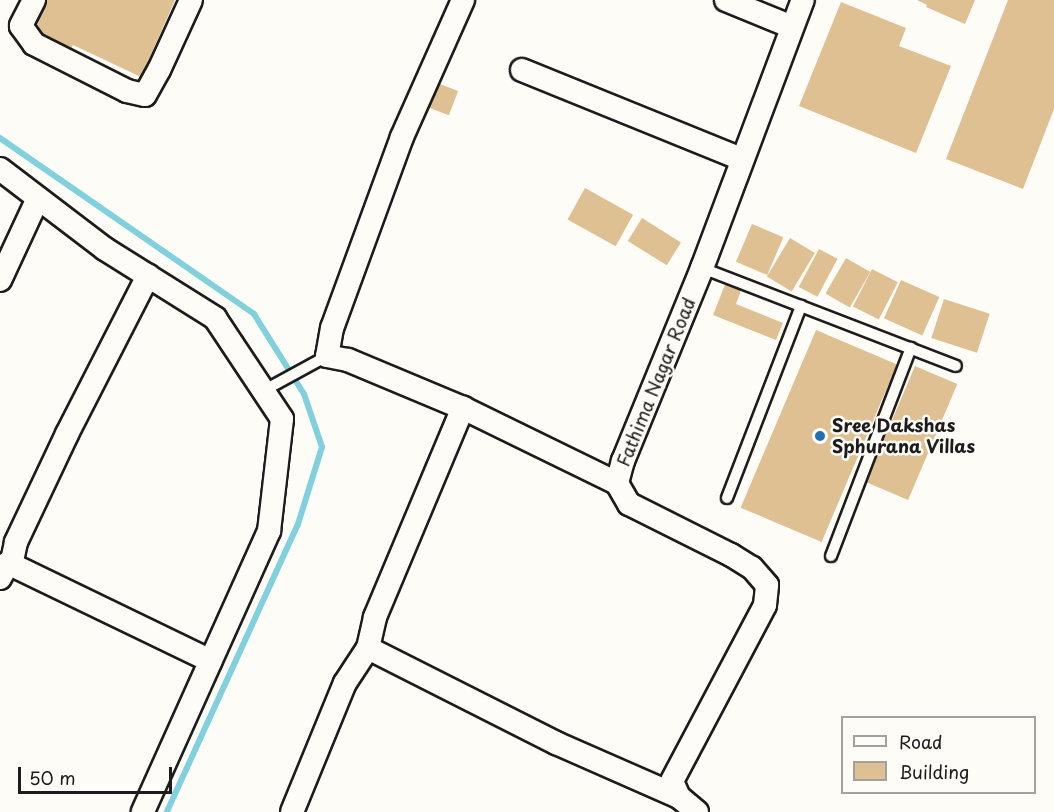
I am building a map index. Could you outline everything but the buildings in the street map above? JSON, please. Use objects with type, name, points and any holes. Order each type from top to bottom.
[{"type":"street","points":[[34,0],[21,26],[34,44],[127,91],[145,94],[159,70],[191,0]]},
{"type":"street","points":[[463,0],[402,137],[332,328],[326,357],[348,360],[463,408],[617,483]]},
{"type":"street","points":[[726,0],[792,27]]},
{"type":"street","name":"Fathima Nagar Road","points":[[679,797],[672,781],[765,605],[767,585],[752,568],[731,555],[629,504],[617,483],[623,461],[702,268],[741,159],[803,0]]},
{"type":"street","points":[[522,70],[741,159]]},
{"type":"street","points":[[0,169],[105,249],[215,318],[282,419],[269,531],[143,812]]},
{"type":"street","points":[[0,280],[38,198]]},
{"type":"street","points":[[148,276],[67,434],[16,542],[12,561],[4,570],[211,661]]},
{"type":"street","points":[[292,812],[345,683],[368,648],[375,617],[463,408]]},
{"type":"street","points":[[368,648],[556,743],[679,797],[697,812]]},
{"type":"lane","points":[[702,268],[956,366]]},
{"type":"lane","points":[[727,498],[801,306]]},
{"type":"lane","points":[[831,556],[911,348]]},
{"type":"lane","points":[[264,390],[326,357]]},
{"type":"waterway","points":[[0,138],[254,314],[304,394],[322,447],[298,524],[167,812]]},
{"type":"place","name":"Sree Dakshas Sphurana Villas","points":[[820,436]]}]
